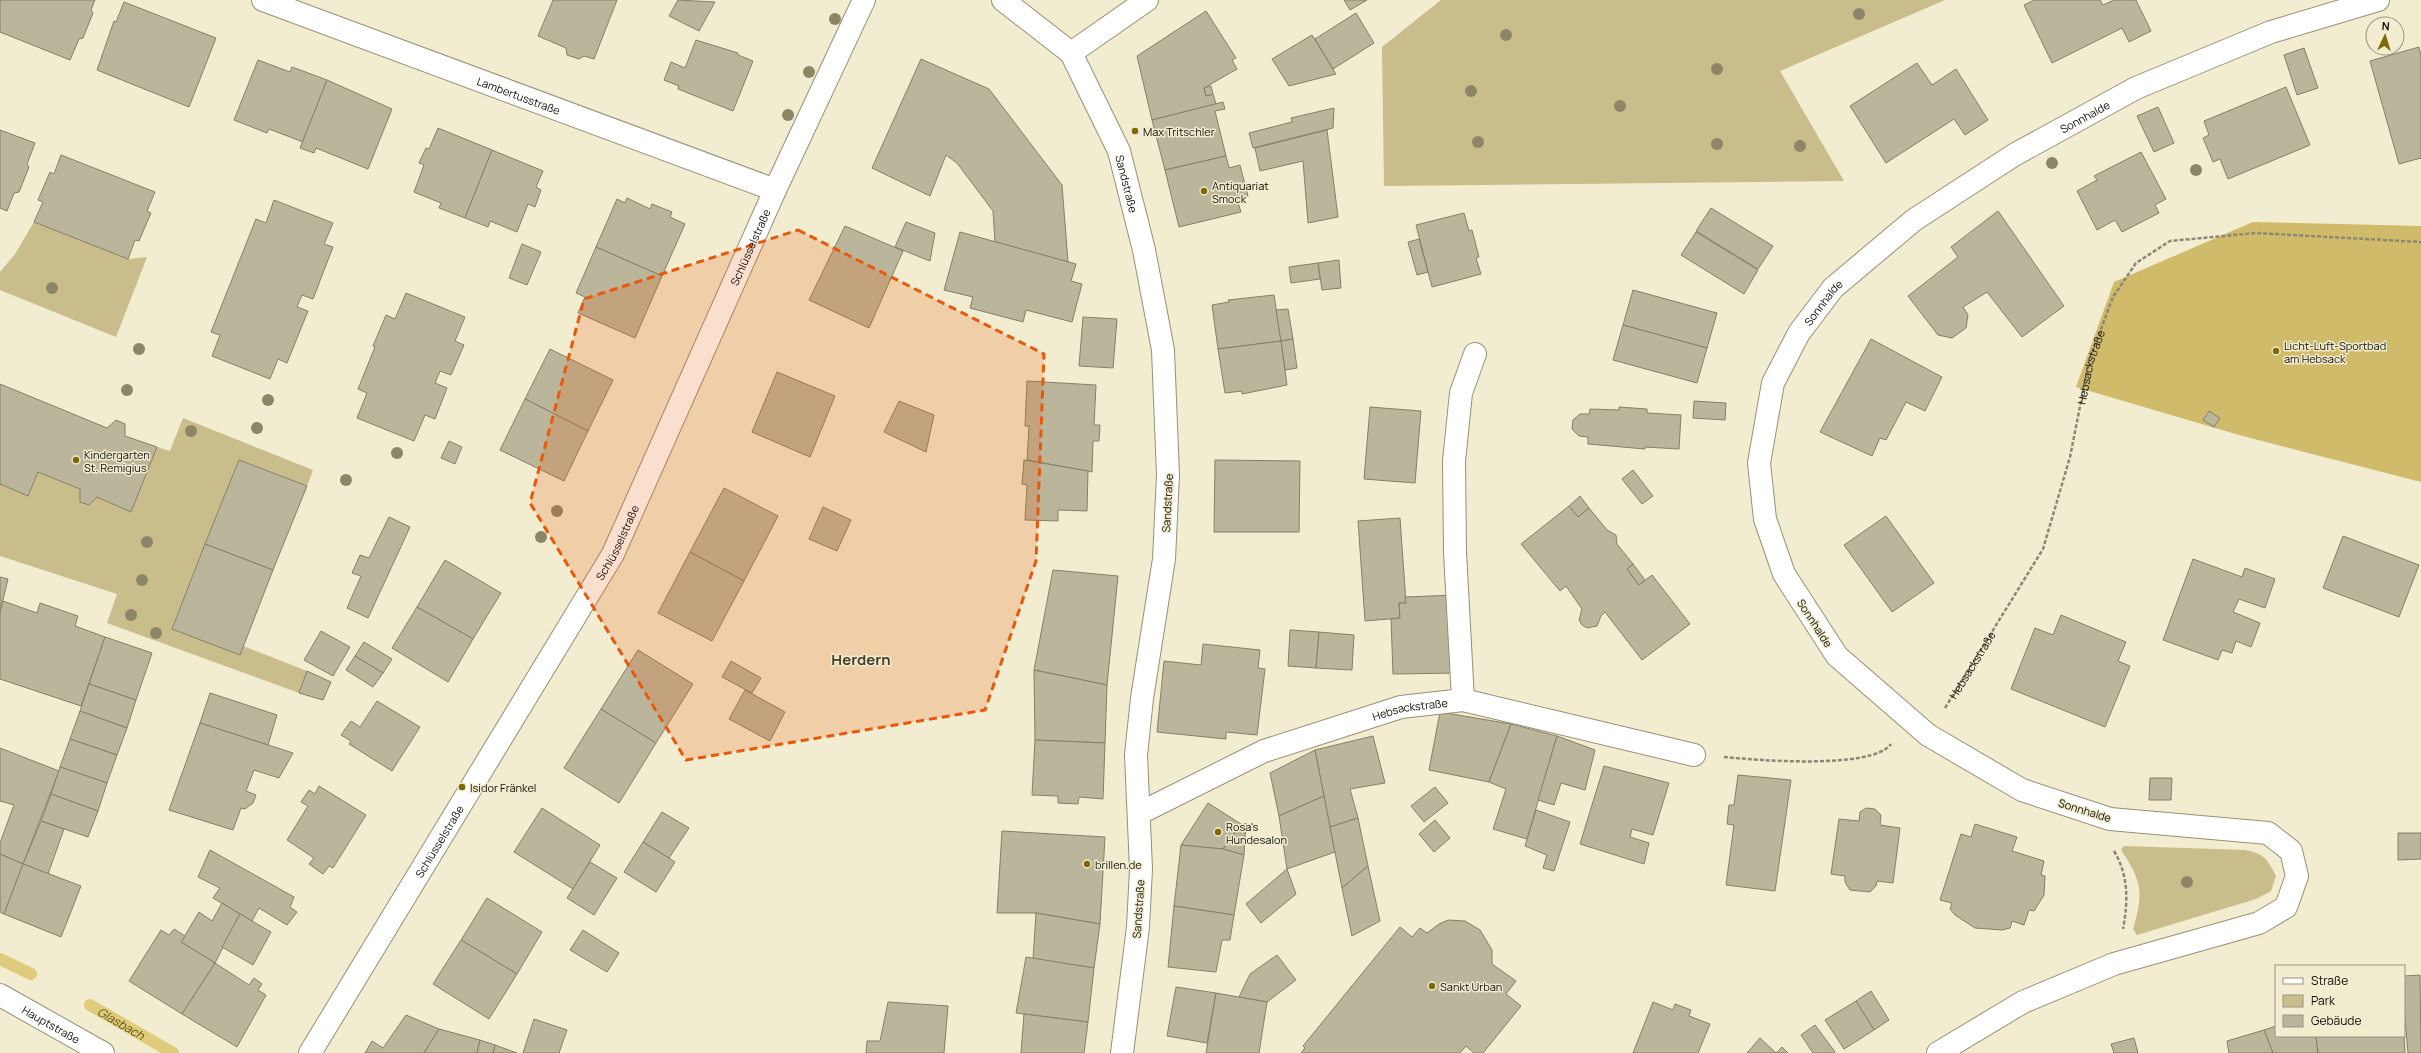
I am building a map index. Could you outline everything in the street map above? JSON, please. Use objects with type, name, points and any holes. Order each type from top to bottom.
[{"type":"street","name":"Lambertusstraße","points":[[263,0],[775,190]]},
{"type":"street","name":"Schlüsselstraße","points":[[310,1053],[613,554],[775,190],[864,0]]},
{"type":"street","name":"Sandstraße","points":[[1003,0],[1071,53],[1119,151],[1144,250],[1163,350],[1168,475],[1164,560],[1142,698],[1136,755],[1140,813],[1141,869],[1138,927],[1122,1053]]},
{"type":"street","points":[[1071,53],[1147,0]]},
{"type":"street","name":"Sonnhalde","points":[[1938,1053],[2023,1002],[2114,964],[2259,923],[2286,906],[2297,876],[2291,851],[2268,833],[2110,819],[2022,790],[1928,735],[1837,656],[1784,574],[1765,519],[1759,463],[1773,384],[1799,333],[1833,288],[1902,230],[2014,155],[2136,88],[2271,32],[2378,0]]},
{"type":"street","points":[[1463,700],[1455,552],[1454,461],[1462,393],[1475,354]]},
{"type":"street","name":"Hebsackstraße","points":[[1140,813],[1264,751],[1401,708],[1463,700],[1694,755]]},
{"type":"street","name":"Hauptstraße","points":[[0,995],[103,1053]]},
{"type":"path","name":"Hebsackstraße","points":[[1928,735],[2043,549],[2070,457],[2089,361],[2113,297],[2136,263],[2170,241],[2256,233],[2421,242]]},
{"type":"path","points":[[1694,755],[1796,763],[1876,754],[1889,747]]},
{"type":"path","points":[[2110,819],[2108,842],[2118,858],[2126,886],[2127,905],[2114,964]]},
{"type":"highlighted area","points":[[798,230],[1044,354],[1036,561],[985,710],[686,760],[530,503],[584,299]]},
{"type":"green space","points":[[1441,0],[1945,0],[1780,71],[1844,181],[1384,186],[1382,47]]},
{"type":"green space","points":[[34,222],[128,259],[147,257],[116,337],[0,290],[0,272],[15,254]]},
{"type":"green space","points":[[183,418],[313,470],[307,486],[239,460],[172,628],[239,655],[243,646],[307,671],[299,693],[107,623],[117,594],[0,556],[0,484],[28,496],[38,472],[80,489],[81,502],[89,505],[97,497],[131,512],[157,447],[170,451]]},
{"type":"green space","points":[[2124,846],[2245,850],[2261,855],[2270,865],[2276,876],[2271,891],[2256,899],[2137,935],[2133,929],[2139,906],[2139,888],[2133,870],[2121,850]]},
{"type":"shaded area","name":"Licht-Luft-Sportbad am Hebsack","points":[[2253,222],[2421,226],[2421,482],[2239,435],[2076,387],[2114,282]]},
{"type":"building","points":[[0,0],[95,0],[91,10],[93,13],[83,38],[79,39],[70,60],[0,32]]},
{"type":"building","points":[[553,0],[617,0],[594,59],[584,56],[579,59],[567,55],[566,48],[538,36]]},
{"type":"building","points":[[678,0],[715,2],[699,31],[669,16]]},
{"type":"building","points":[[1344,0],[1367,0],[1350,10]]},
{"type":"building","points":[[2034,0],[2100,0],[2103,5],[2114,0],[2136,0],[2151,31],[2129,42],[2122,28],[2052,63],[2024,5]]},
{"type":"building","points":[[124,2],[216,38],[189,107],[97,70],[114,21],[116,22]]},
{"type":"building","points":[[1206,11],[1236,58],[1232,60],[1237,69],[1204,88],[1206,96],[1213,94],[1216,104],[1152,120],[1137,56]]},
{"type":"building","points":[[1356,13],[1374,43],[1333,69],[1315,39]]},
{"type":"building","points":[[1312,35],[1336,74],[1289,86],[1272,59]]},
{"type":"building","points":[[696,40],[738,53],[738,55],[753,61],[733,111],[678,89],[679,86],[664,80],[671,62],[685,68]]},
{"type":"building","points":[[2419,47],[2421,56],[2421,158],[2399,164],[2370,61],[2388,56],[2405,56],[2405,51]]},
{"type":"building","points":[[2304,48],[2318,88],[2297,95],[2284,55]]},
{"type":"building","points":[[921,59],[989,89],[1062,185],[1068,262],[995,242],[993,211],[957,163],[946,155],[930,196],[872,168]]},
{"type":"building","points":[[258,60],[290,72],[292,67],[327,80],[303,142],[269,129],[267,133],[234,120]]},
{"type":"building","points":[[1917,63],[1932,85],[1956,69],[1988,120],[1965,135],[1954,119],[1886,163],[1850,106]]},
{"type":"building","points":[[327,80],[392,109],[368,169],[316,148],[314,153],[300,148]]},
{"type":"building","points":[[1211,86],[1213,94],[1206,96],[1204,88]]},
{"type":"building","points":[[2286,87],[2310,145],[2228,179],[2220,159],[2213,162],[2203,138],[2209,135],[2204,121]]},
{"type":"building","points":[[1223,102],[1225,109],[1215,111],[1226,156],[1165,170],[1152,120]]},
{"type":"building","points":[[2158,107],[2174,143],[2154,152],[2137,116]]},
{"type":"building","points":[[1334,108],[1333,128],[1253,148],[1249,133],[1292,122],[1291,118]]},
{"type":"building","points":[[438,128],[492,150],[465,218],[439,208],[441,203],[414,192],[424,165],[419,163],[426,148],[429,149]]},
{"type":"building","points":[[0,130],[35,143],[27,164],[29,167],[19,192],[14,193],[7,211],[0,208]]},
{"type":"building","points":[[1327,130],[1338,217],[1308,223],[1303,161],[1260,171],[1255,148]]},
{"type":"building","points":[[492,150],[543,171],[536,187],[541,190],[535,207],[528,204],[517,232],[490,221],[488,227],[465,218]]},
{"type":"building","points":[[2141,152],[2166,199],[2155,205],[2159,213],[2122,232],[2115,220],[2097,230],[2077,191],[2097,180],[2094,176]]},
{"type":"building","points":[[61,155],[155,192],[147,211],[151,213],[139,241],[135,240],[128,259],[34,222],[43,202],[38,200],[50,172],[54,174]]},
{"type":"building","points":[[1226,156],[1229,168],[1240,165],[1248,196],[1237,199],[1241,212],[1179,227],[1165,170]]},
{"type":"building","points":[[627,198],[650,209],[652,204],[672,212],[670,217],[685,224],[662,276],[596,247],[617,199],[625,203]]},
{"type":"building","points":[[274,200],[333,223],[324,244],[333,247],[313,299],[302,295],[297,307],[308,311],[287,363],[278,359],[270,379],[212,356],[220,335],[211,332],[256,219],[266,223]]},
{"type":"building","points":[[1711,208],[1773,246],[1758,269],[1696,231]]},
{"type":"building","points":[[1998,211],[2064,306],[2022,337],[1987,292],[1963,307],[1968,315],[1966,328],[1952,338],[1938,335],[1908,296],[1958,257],[1951,247]]},
{"type":"building","points":[[1464,213],[1469,231],[1472,230],[1479,257],[1476,258],[1481,274],[1432,287],[1416,225]]},
{"type":"building","points":[[906,222],[935,233],[930,261],[895,247]]},
{"type":"building","points":[[845,226],[903,251],[869,328],[809,300]]},
{"type":"building","points":[[960,232],[1076,264],[1071,281],[1082,284],[1072,322],[1026,310],[1023,322],[970,308],[973,297],[944,290]]},
{"type":"building","points":[[1696,232],[1758,270],[1744,294],[1681,255]]},
{"type":"building","points":[[1419,239],[1428,272],[1417,275],[1408,242]]},
{"type":"building","points":[[522,244],[541,252],[527,285],[509,278]]},
{"type":"building","points":[[596,247],[662,276],[635,338],[578,313],[585,297],[576,293]]},
{"type":"building","points":[[1339,260],[1341,288],[1322,290],[1318,263]]},
{"type":"building","points":[[1318,263],[1320,279],[1291,283],[1289,267]]},
{"type":"building","points":[[1633,290],[1717,313],[1707,348],[1623,325]]},
{"type":"building","points":[[406,293],[465,317],[455,341],[464,345],[451,375],[440,371],[435,383],[447,388],[435,419],[425,415],[414,441],[357,418],[367,393],[358,389],[375,347],[373,346],[386,315],[395,319]]},
{"type":"building","points":[[1274,295],[1281,341],[1218,349],[1212,305],[1229,302],[1228,300]]},
{"type":"building","points":[[1288,309],[1293,339],[1281,341],[1276,310]]},
{"type":"building","points":[[1083,317],[1117,319],[1113,368],[1079,366]]},
{"type":"building","points":[[1623,325],[1707,348],[1697,383],[1613,360]]},
{"type":"building","points":[[1293,339],[1297,368],[1285,370],[1281,341]]},
{"type":"building","points":[[1871,339],[1942,377],[1925,411],[1906,402],[1886,440],[1880,438],[1872,456],[1820,432]]},
{"type":"building","points":[[1281,341],[1287,385],[1242,394],[1242,391],[1225,393],[1218,349]]},
{"type":"building","points":[[550,349],[613,380],[588,431],[525,399]]},
{"type":"building","points":[[777,372],[835,396],[810,457],[752,432]]},
{"type":"building","points":[[1027,381],[1096,385],[1094,425],[1100,425],[1099,441],[1093,441],[1092,472],[1027,460],[1029,426],[1025,426]]},
{"type":"building","name":"Kindergarten St. Remigius","points":[[0,384],[107,428],[116,420],[125,424],[125,436],[157,447],[131,512],[97,497],[89,505],[80,502],[80,489],[38,472],[28,496],[0,484]]},
{"type":"building","points":[[525,399],[588,431],[564,481],[500,450]]},
{"type":"building","points":[[899,401],[934,415],[926,452],[884,432]]},
{"type":"building","points":[[1694,401],[1726,403],[1725,420],[1693,418]]},
{"type":"building","points":[[1370,407],[1421,411],[1415,483],[1364,479]]},
{"type":"building","points":[[1619,407],[1647,409],[1647,413],[1681,415],[1679,449],[1645,447],[1645,449],[1588,444],[1588,437],[1579,436],[1572,429],[1573,420],[1580,414],[1589,414],[1590,409],[1619,410]]},
{"type":"building","points":[[2209,411],[2220,418],[2214,427],[2203,420]]},
{"type":"building","points":[[449,441],[462,447],[455,464],[441,458]]},
{"type":"building","points":[[239,460],[307,486],[273,570],[205,544]]},
{"type":"building","points":[[1024,460],[1088,471],[1087,511],[1058,510],[1058,521],[1025,520],[1027,485],[1022,484]]},
{"type":"building","points":[[1215,460],[1300,461],[1299,532],[1214,532]]},
{"type":"building","points":[[1633,470],[1653,496],[1642,504],[1622,479]]},
{"type":"building","points":[[724,488],[778,516],[744,581],[690,552]]},
{"type":"building","points":[[1580,496],[1589,508],[1578,517],[1569,506]]},
{"type":"building","points":[[1569,506],[1578,517],[1589,508],[1607,530],[1616,535],[1617,544],[1633,564],[1627,569],[1639,585],[1652,575],[1690,624],[1642,660],[1605,612],[1601,616],[1597,626],[1587,628],[1582,625],[1579,620],[1582,609],[1566,586],[1560,591],[1521,544]]},
{"type":"building","points":[[823,507],[851,520],[837,551],[809,539]]},
{"type":"building","points":[[1886,516],[1934,583],[1892,612],[1844,545]]},
{"type":"building","points":[[389,517],[410,527],[368,618],[347,608],[361,576],[352,573],[360,555],[369,558]]},
{"type":"building","points":[[1400,518],[1406,603],[1399,603],[1400,618],[1365,621],[1358,521]]},
{"type":"building","points":[[2343,536],[2419,565],[2399,617],[2323,588]]},
{"type":"building","points":[[205,544],[273,570],[240,655],[172,629]]},
{"type":"building","points":[[690,552],[744,581],[712,641],[658,613]]},
{"type":"building","points":[[2193,559],[2242,577],[2245,568],[2275,579],[2265,608],[2239,599],[2233,612],[2260,623],[2251,647],[2236,641],[2232,653],[2222,650],[2218,660],[2163,640]]},
{"type":"building","points":[[445,560],[501,593],[473,639],[417,607]]},
{"type":"building","points":[[1633,564],[1645,580],[1639,585],[1627,569]]},
{"type":"building","points":[[1053,570],[1118,576],[1107,685],[1034,670]]},
{"type":"building","points":[[0,577],[8,579],[0,612]]},
{"type":"building","points":[[1456,595],[1458,673],[1393,674],[1391,619],[1400,618],[1399,603],[1406,603],[1405,597]]},
{"type":"building","points":[[3,601],[37,613],[40,603],[78,616],[75,626],[105,637],[81,706],[0,679],[0,612]]},
{"type":"building","points":[[417,607],[473,639],[448,682],[392,648]]},
{"type":"building","points":[[2061,615],[2126,642],[2118,661],[2130,666],[2105,727],[2011,689],[2035,628],[2053,635]]},
{"type":"building","points":[[1290,630],[1319,632],[1316,668],[1288,666]]},
{"type":"building","points":[[321,631],[350,647],[333,676],[304,660]]},
{"type":"building","points":[[1319,632],[1354,635],[1352,670],[1316,668]]},
{"type":"building","points":[[105,637],[152,653],[136,700],[89,684]]},
{"type":"building","points":[[364,642],[392,659],[383,673],[355,656]]},
{"type":"building","points":[[1203,644],[1260,650],[1258,668],[1265,669],[1257,735],[1226,732],[1226,739],[1157,732],[1164,661],[1201,665]]},
{"type":"building","points":[[638,650],[693,684],[656,743],[601,709]]},
{"type":"building","points":[[355,656],[383,673],[373,687],[346,670]]},
{"type":"building","points":[[731,661],[761,678],[752,693],[722,677]]},
{"type":"building","points":[[1034,670],[1107,685],[1105,743],[1035,740]]},
{"type":"building","points":[[307,671],[331,682],[323,700],[299,693]]},
{"type":"building","points":[[89,684],[136,700],[127,728],[80,711]]},
{"type":"building","points":[[745,690],[785,712],[770,741],[729,719]]},
{"type":"building","points":[[210,693],[277,715],[268,745],[200,723]]},
{"type":"building","points":[[377,701],[420,727],[392,771],[349,744],[351,741],[341,735],[351,721],[360,727]]},
{"type":"building","points":[[601,709],[656,743],[619,803],[564,768]]},
{"type":"building","points":[[80,711],[127,728],[117,755],[70,739]]},
{"type":"building","points":[[1440,712],[1511,724],[1489,782],[1429,770]]},
{"type":"building","points":[[200,723],[293,753],[279,778],[254,770],[246,791],[256,795],[253,803],[245,809],[241,808],[233,830],[169,810]]},
{"type":"building","points":[[1511,724],[1557,736],[1527,839],[1493,829],[1506,789],[1489,782]]},
{"type":"building","points":[[1373,736],[1385,783],[1350,789],[1358,818],[1330,827],[1315,750]]},
{"type":"building","points":[[1557,736],[1595,750],[1585,790],[1561,783],[1554,805],[1538,800]]},
{"type":"building","points":[[70,739],[117,755],[107,783],[60,767]]},
{"type":"building","points":[[1035,740],[1105,743],[1103,799],[1079,797],[1078,804],[1058,803],[1058,796],[1032,795]]},
{"type":"building","points":[[0,748],[59,771],[23,864],[0,854],[0,843],[14,805],[0,801]]},
{"type":"building","points":[[1315,750],[1324,796],[1279,816],[1270,773]]},
{"type":"building","points":[[1604,766],[1669,783],[1653,835],[1632,829],[1630,837],[1649,843],[1644,864],[1580,844]]},
{"type":"building","points":[[60,767],[107,783],[98,811],[51,794]]},
{"type":"building","points":[[1738,775],[1791,780],[1775,891],[1726,885],[1734,825],[1727,824],[1729,805],[1734,805]]},
{"type":"building","points":[[2150,778],[2172,778],[2171,800],[2149,800]]},
{"type":"building","points":[[319,786],[366,815],[333,868],[329,866],[323,874],[309,864],[314,858],[287,840],[308,806],[301,802],[309,790],[315,794]]},
{"type":"building","points":[[1435,787],[1448,803],[1424,822],[1411,806]]},
{"type":"building","points":[[51,794],[98,811],[88,837],[41,821]]},
{"type":"building","points":[[1324,796],[1335,852],[1287,869],[1279,816]]},
{"type":"building","points":[[1208,803],[1241,824],[1223,849],[1181,845]]},
{"type":"building","points":[[542,808],[600,845],[573,889],[514,852]]},
{"type":"building","points":[[1866,808],[1875,809],[1881,815],[1880,825],[1900,828],[1893,883],[1877,881],[1876,886],[1870,892],[1850,890],[1845,882],[1845,876],[1831,874],[1839,819],[1859,821],[1860,812]]},
{"type":"building","points":[[1536,810],[1570,822],[1554,871],[1543,868],[1547,855],[1525,846]]},
{"type":"building","points":[[662,812],[689,828],[669,858],[643,842]]},
{"type":"building","points":[[1358,818],[1368,866],[1342,888],[1330,827]]},
{"type":"building","points":[[1435,820],[1450,838],[1434,852],[1419,834]]},
{"type":"building","points":[[41,821],[64,829],[48,874],[23,864]]},
{"type":"building","points":[[1246,823],[1244,855],[1223,849],[1237,830]]},
{"type":"building","points":[[1975,824],[2017,837],[2012,851],[2044,861],[2041,875],[2045,876],[2044,895],[2034,911],[2029,910],[2024,925],[2012,921],[2010,928],[2002,930],[1975,928],[1955,915],[1950,909],[1952,903],[1940,900],[1961,834],[1971,837]]},
{"type":"building","points":[[1002,831],[1105,837],[1100,924],[1036,913],[997,913]]},
{"type":"building","points":[[2398,833],[2421,833],[2421,859],[2398,860]]},
{"type":"building","points":[[643,842],[675,862],[656,892],[624,872]]},
{"type":"building","points":[[1181,845],[1223,849],[1244,855],[1234,915],[1174,906]]},
{"type":"building","points":[[210,850],[294,897],[290,907],[297,912],[287,925],[259,908],[252,921],[213,898],[220,888],[198,877]]},
{"type":"building","points":[[0,854],[23,864],[4,914],[0,912]]},
{"type":"building","points":[[590,862],[617,878],[594,915],[567,898]]},
{"type":"building","points":[[23,864],[81,886],[61,937],[4,914]]},
{"type":"building","points":[[1368,866],[1380,921],[1352,936],[1342,888]]},
{"type":"building","points":[[1287,869],[1296,894],[1261,923],[1246,904]]},
{"type":"building","points":[[487,898],[542,932],[517,974],[461,940]]},
{"type":"building","points":[[222,903],[240,914],[215,963],[181,942],[199,912],[212,921]]},
{"type":"building","points":[[1174,906],[1234,915],[1230,940],[1222,940],[1216,972],[1168,967]]},
{"type":"building","points":[[1036,913],[1100,924],[1094,968],[1033,959]]},
{"type":"building","points":[[240,914],[271,932],[253,965],[222,947]]},
{"type":"building","name":"Sankt Urban","points":[[1448,920],[1465,921],[1480,930],[1492,950],[1492,964],[1516,981],[1506,994],[1521,1006],[1483,1053],[1474,1053],[1466,1046],[1460,1053],[1301,1053],[1305,1048],[1303,1046],[1400,927],[1412,937],[1420,928],[1427,933],[1439,924]]},
{"type":"building","points":[[174,929],[185,936],[181,942],[215,963],[182,1014],[129,981],[161,930],[169,935]]},
{"type":"building","points":[[583,930],[619,953],[607,972],[570,950]]},
{"type":"building","points":[[461,940],[517,974],[489,1019],[433,984]]},
{"type":"building","points":[[1277,955],[1296,980],[1267,1002],[1239,997],[1250,974]]},
{"type":"building","points":[[1026,957],[1094,968],[1088,1022],[1016,1013]]},
{"type":"building","points":[[215,963],[249,985],[254,978],[262,984],[258,990],[266,995],[237,1047],[182,1014]]},
{"type":"building","points":[[2420,975],[2421,1053],[2408,1053],[2405,1019],[2405,976]]},
{"type":"building","points":[[1176,987],[1216,993],[1207,1043],[1167,1036]]},
{"type":"building","points":[[1871,991],[1889,1020],[1874,1030],[1856,1001]]},
{"type":"building","points":[[1216,993],[1267,1002],[1259,1053],[1206,1053]]},
{"type":"building","points":[[1856,1001],[1874,1030],[1844,1049],[1825,1020]]},
{"type":"building","points":[[888,1002],[948,1006],[944,1053],[866,1053],[867,1041],[880,1041]]},
{"type":"building","points":[[1653,1002],[1673,1010],[1675,1004],[1691,1010],[1689,1016],[1710,1024],[1698,1053],[1633,1053]]},
{"type":"building","points":[[1024,1014],[1088,1022],[1084,1053],[1021,1053]]},
{"type":"building","points":[[406,1015],[439,1029],[424,1053],[365,1053],[372,1041],[383,1048]]},
{"type":"building","points":[[534,1019],[567,1030],[559,1053],[523,1053]]},
{"type":"building","points":[[1815,1025],[1835,1052],[1834,1053],[1813,1053],[1801,1035]]},
{"type":"building","points":[[2275,1026],[2275,1037],[2316,1037],[2318,1053],[2273,1053],[2264,1030]]},
{"type":"building","points":[[439,1029],[480,1040],[477,1053],[424,1053]]},
{"type":"building","points":[[2264,1030],[2273,1053],[2229,1053],[2227,1041]]},
{"type":"building","points":[[2316,1037],[2404,1037],[2405,1053],[2318,1053]]},
{"type":"building","points":[[1760,1038],[1776,1053],[1747,1053]]},
{"type":"building","points":[[2134,1038],[2138,1053],[2114,1053],[2111,1044]]},
{"type":"building","points":[[480,1040],[495,1045],[493,1053],[477,1053]]},
{"type":"building","points":[[495,1045],[517,1053],[493,1053]]},
{"type":"building","points":[[1782,1047],[1788,1053],[1776,1053]]},
{"type":"waterway","name":"Glasbach","points":[[0,959],[31,974]]},
{"type":"waterway","name":"Glasbach","points":[[90,1005],[173,1053]]},
{"type":"place","name":"Max Tritschler","points":[[1135,131]]},
{"type":"place","name":"Antiquariat Smock","points":[[1204,191]]},
{"type":"place","name":"Licht-Luft-Sportbad am Hebsack","points":[[2276,351]]},
{"type":"place","name":"Kindergarten St. Remigius","points":[[76,460]]},
{"type":"place","name":"Isidor Fränkel","points":[[462,787]]},
{"type":"place","name":"Rosa's Hundesalon","points":[[1218,832]]},
{"type":"place","name":"brillen.de","points":[[1087,864]]},
{"type":"place","name":"Sankt Urban","points":[[1432,986]]},
{"type":"district","name":"Herdern","points":[[861,659]]}]
